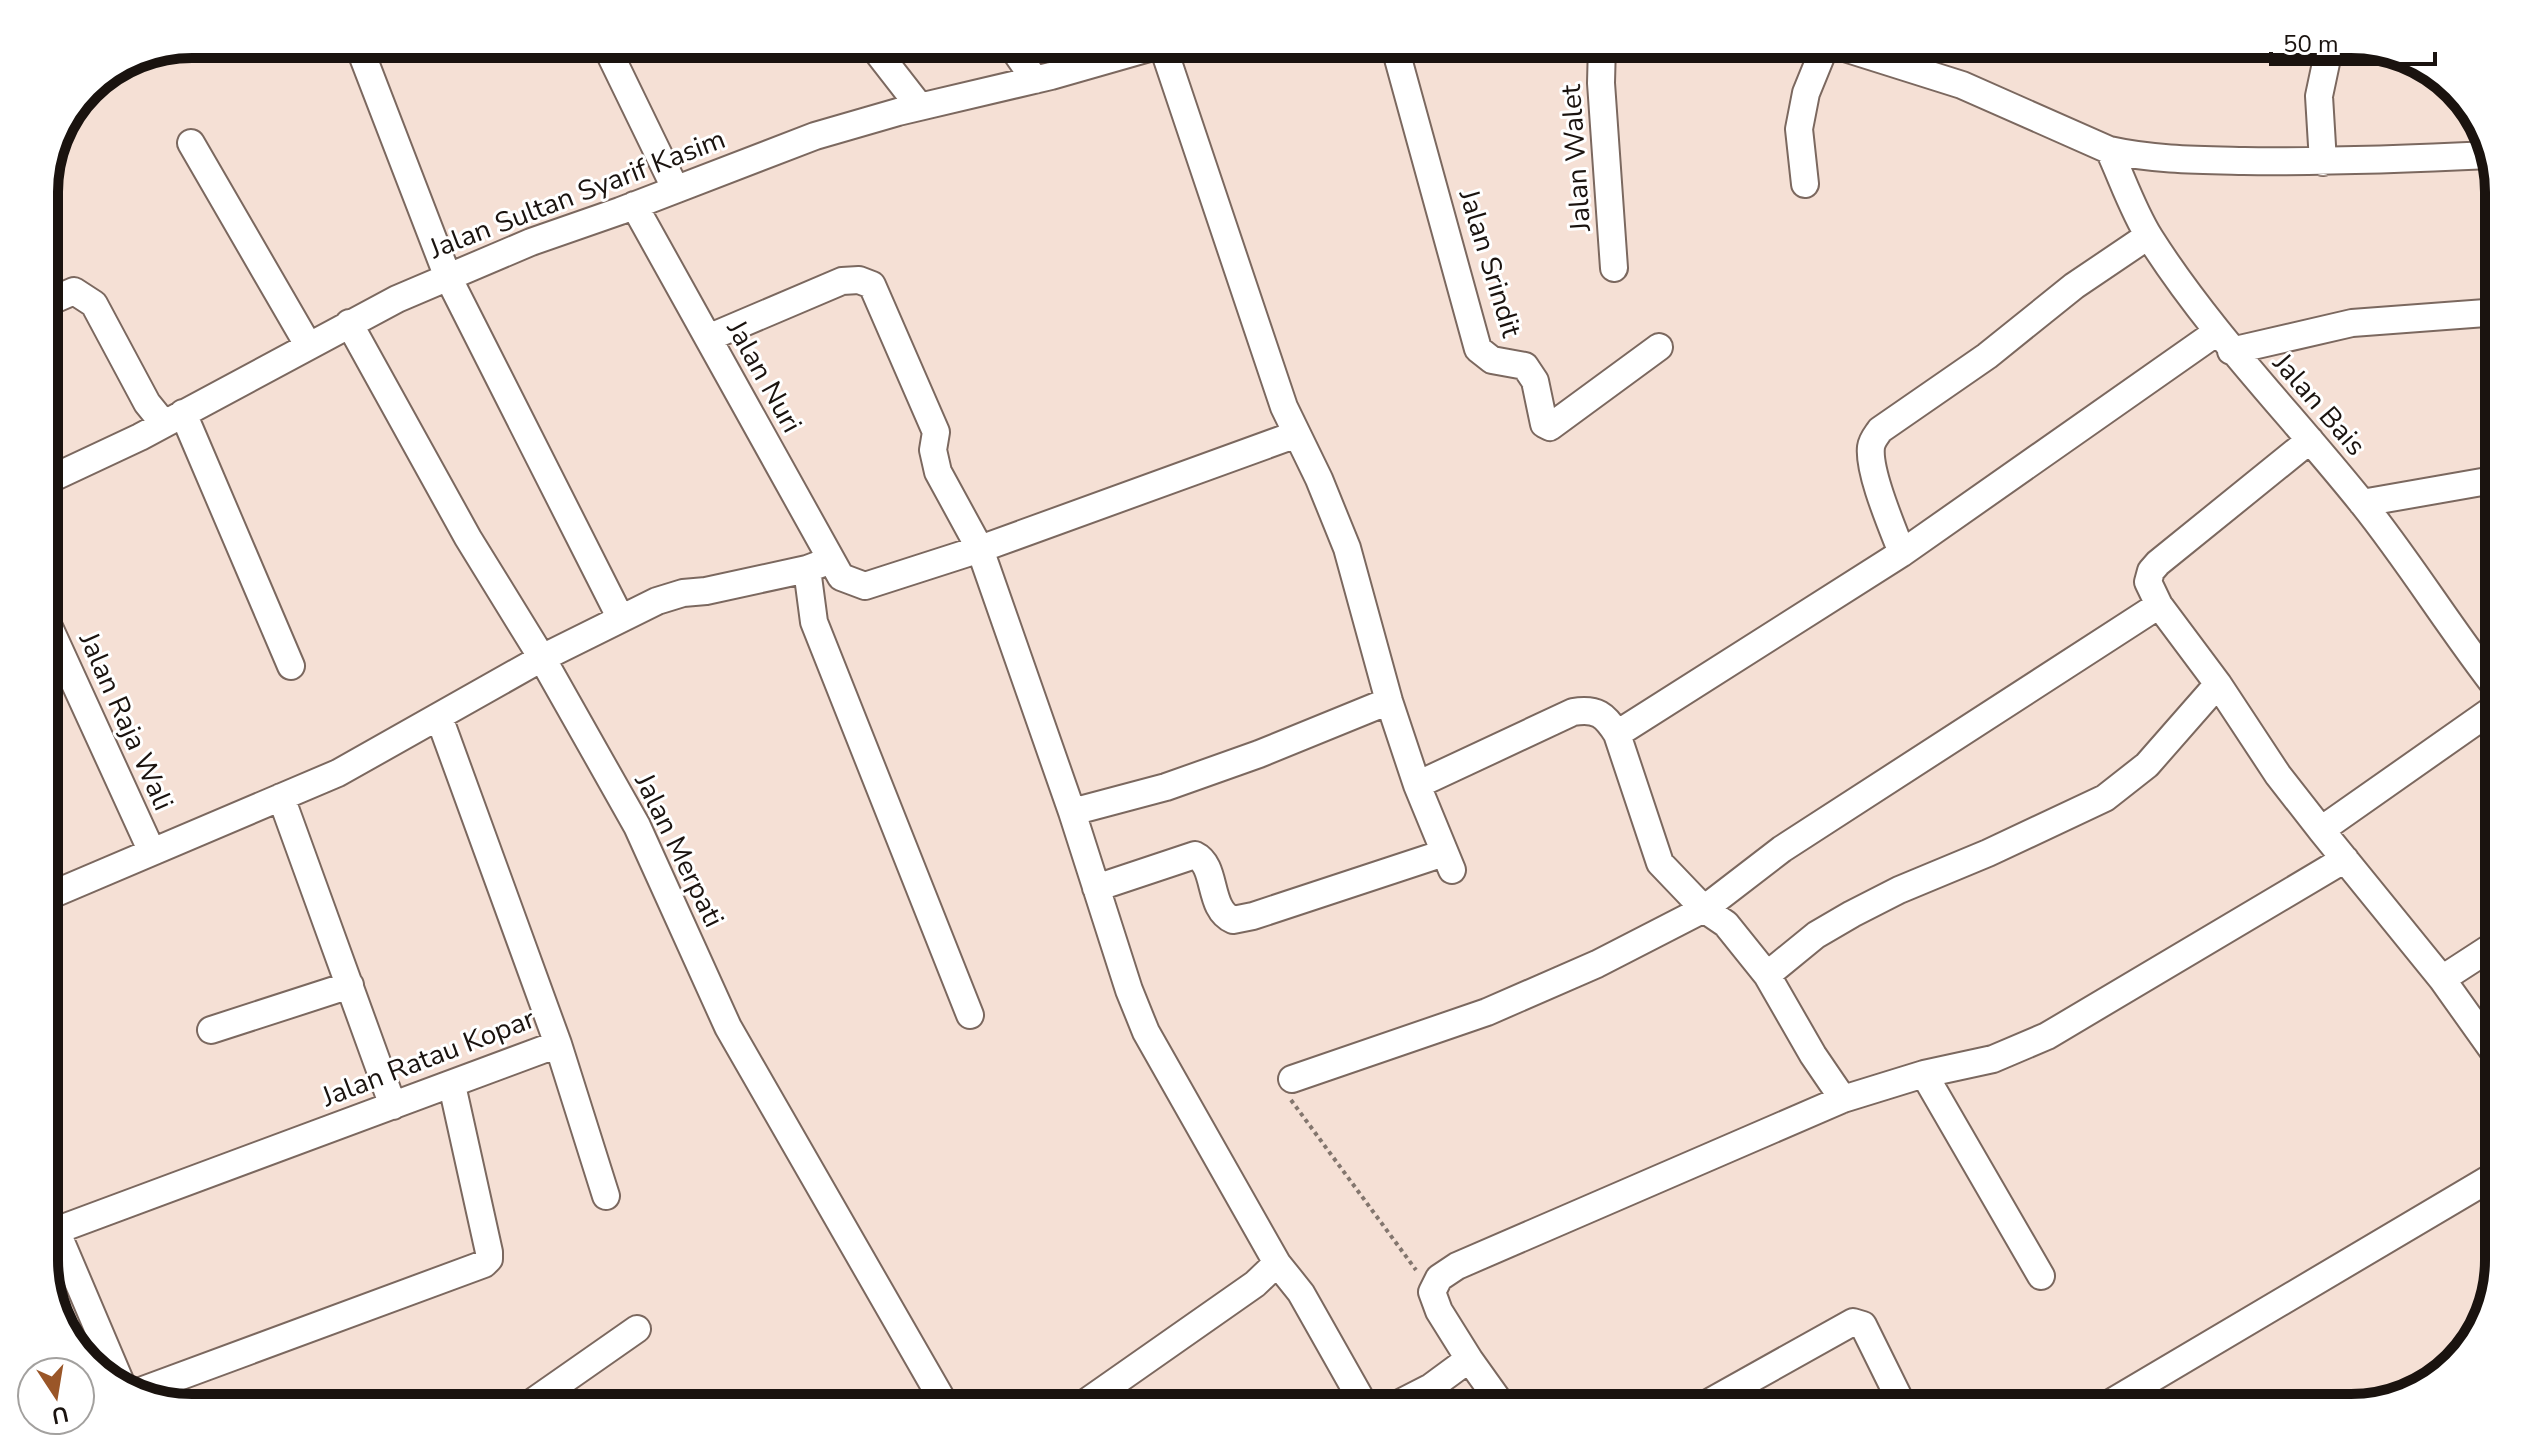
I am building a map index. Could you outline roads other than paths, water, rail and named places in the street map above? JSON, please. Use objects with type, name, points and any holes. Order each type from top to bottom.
[{"type":"street","points":[[363,58],[447,275],[620,617]]},
{"type":"street","points":[[612,58],[675,188]]},
{"type":"street","points":[[882,58],[920,107]]},
{"type":"street","points":[[1020,58],[1035,80]]},
{"type":"street","name":"Jalan Sultan Syarif Kasim","points":[[58,476],[447,275],[815,136],[1113,58]]},
{"type":"street","points":[[1096,888],[1195,855],[1203,863],[1221,912],[1233,920],[1448,862],[1417,785],[1389,701],[1347,548],[1284,407],[1167,58]]},
{"type":"street","name":"Jalan Srindit","points":[[1398,58],[1471,327],[1482,353],[1492,360],[1525,366],[1535,381],[1544,424],[1550,427],[1659,347]]},
{"type":"street","name":"Jalan Walet","points":[[1602,58],[1614,268]]},
{"type":"street","points":[[1805,184],[1799,129],[1806,93],[1822,58]]},
{"type":"street","points":[[1874,58],[1962,85],[2109,150],[2151,158],[2323,162],[2480,155]]},
{"type":"street","points":[[2323,162],[2319,96],[2327,58]]},
{"type":"street","points":[[191,143],[308,345]]},
{"type":"street","name":"Jalan Bais","points":[[2109,150],[2148,236],[2224,342],[2362,503],[2485,672]]},
{"type":"street","name":"Jalan Nuri","points":[[634,205],[708,338],[826,569]]},
{"type":"street","points":[[1902,553],[1871,458],[1874,438],[1880,430],[2005,343],[2074,286],[2148,236]]},
{"type":"street","points":[[708,338],[842,281],[859,280],[872,285],[936,432],[933,450],[938,472],[980,549],[1072,812],[1129,990],[1146,1032],[1277,1263],[1301,1293],[1358,1394]]},
{"type":"street","points":[[58,298],[74,291],[94,304],[147,403],[174,418],[291,666]]},
{"type":"street","points":[[1617,734],[1902,553],[2224,342],[2352,323],[2485,313]]},
{"type":"street","name":"Jalan Merpati","points":[[349,323],[468,538],[542,658],[637,826],[735,1040],[939,1394]]},
{"type":"street","points":[[58,892],[338,773],[542,658],[657,601],[683,593],[826,569],[865,586],[980,549],[1297,434]]},
{"type":"street","points":[[2310,440],[2151,571],[2148,582],[2159,605],[2218,684],[2278,775],[2442,979],[2485,1039]]},
{"type":"street","points":[[2362,503],[2485,481]]},
{"type":"street","points":[[826,569],[814,622],[970,1015]]},
{"type":"street","points":[[1292,1079],[1487,1012],[1597,964],[1704,909],[1782,849],[2159,605]]},
{"type":"street","name":"Jalan Raja Wali","points":[[58,647],[152,852]]},
{"type":"street","points":[[1767,975],[1816,935],[1852,914],[2105,798],[2147,765],[2218,684]]},
{"type":"street","points":[[1072,812],[1193,778],[1389,701]]},
{"type":"street","points":[[1417,785],[1573,712],[1588,709],[1599,712],[1617,734],[1660,863],[1704,909],[1726,924],[1767,975],[1813,1055],[1843,1099]]},
{"type":"street","points":[[2321,830],[2485,715]]},
{"type":"street","name":"Jalan Ratau Kopar","points":[[58,1230],[558,1044],[439,717]]},
{"type":"street","points":[[281,797],[393,1106]]},
{"type":"street","points":[[1494,1394],[1439,1311],[1432,1292],[1439,1278],[1457,1266],[1843,1099],[1924,1074],[1993,1059],[2047,1036],[2345,859]]},
{"type":"street","points":[[2442,979],[2485,951]]},
{"type":"street","points":[[211,1030],[350,985]]},
{"type":"street","points":[[558,1044],[606,1196]]},
{"type":"street","points":[[1924,1074],[2041,1276]]},
{"type":"street","points":[[151,1387],[484,1264],[489,1259],[452,1085]]},
{"type":"street","points":[[2126,1394],[2485,1181]]},
{"type":"street","points":[[58,1250],[114,1368]]},
{"type":"street","points":[[1098,1394],[1255,1284],[1277,1263]]},
{"type":"street","points":[[1724,1394],[1853,1322],[1859,1322],[1897,1394]]},
{"type":"street","points":[[544,1394],[637,1329]]},
{"type":"street","points":[[1417,1394],[1469,1359]]}]
